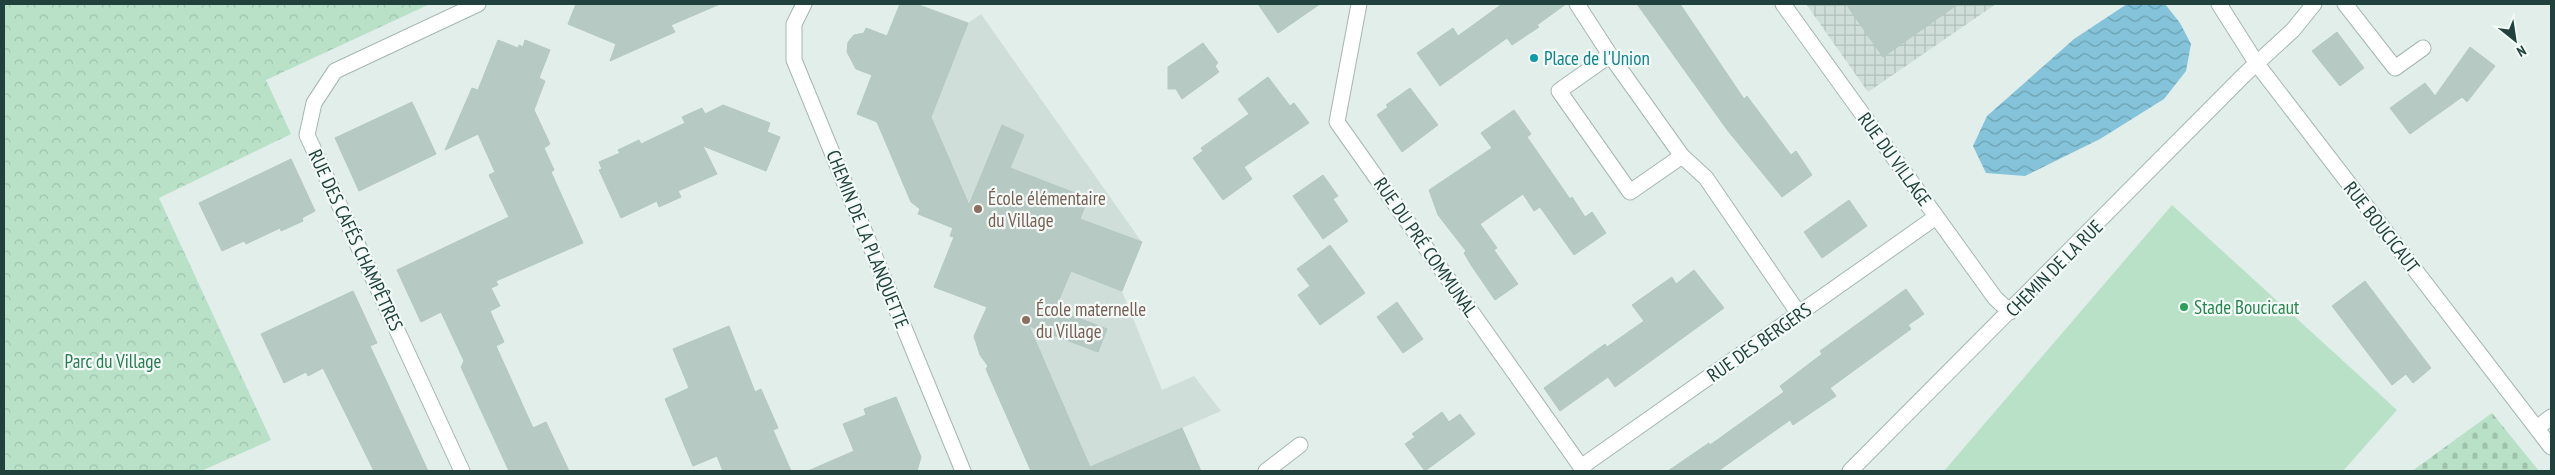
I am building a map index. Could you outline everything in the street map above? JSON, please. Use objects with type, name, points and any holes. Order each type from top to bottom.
[{"type":"street","name":"RUE DES CAFÉS CHAMPÊTRES","points":[[462,471],[307,134],[314,103],[335,71],[478,4]]},
{"type":"street","name":"CHEMIN DE LA PLANQUETTE","points":[[804,4],[794,24],[794,60],[963,471]]},
{"type":"street","name":"RUE DU PRÉ COMMUNAL","points":[[1359,4],[1337,122],[1582,469]]},
{"type":"street","points":[[1577,4],[1610,55],[1682,156],[1706,178],[1799,314]]},
{"type":"street","name":"RUE DU VILLAGE","points":[[1784,4],[1936,217],[1996,298],[2010,312]]},
{"type":"street","name":"RUE BOUCICAUT","points":[[2219,4],[2257,64],[2551,447]]},
{"type":"street","name":"CHEMIN DE LA RUE","points":[[1850,471],[2293,30],[2314,4]]},
{"type":"street","points":[[2345,4],[2395,68],[2423,48]]},
{"type":"street","points":[[1610,55],[1559,91],[1625,185],[1630,192],[1682,156]]},
{"type":"street","name":"RUE DES BERGERS","points":[[1582,469],[1936,217]]},
{"type":"street","points":[[2537,428],[2551,417]]},
{"type":"street","points":[[1266,471],[1300,445]]},
{"type":"shaded area","points":[[1806,4],[1996,4],[1868,92]]},
{"type":"shaded area","points":[[981,14],[1141,241],[1122,291],[1162,390],[1194,376],[1221,411],[1182,428],[1199,466],[1188,471],[1031,471],[986,369],[990,363],[980,355],[980,342],[973,339],[988,304],[970,243],[950,236],[953,227],[918,214],[921,208],[877,122],[968,23]]},
{"type":"green space","name":"Parc du Village","points":[[4,4],[430,4],[266,80],[291,134],[159,198],[271,440],[201,471],[4,471]]},
{"type":"green space","name":"Stade Boucicaut","points":[[2172,205],[2397,410],[2343,471],[1944,471]]},
{"type":"green space","points":[[2492,413],[2539,471],[2412,471]]},
{"type":"water","points":[[2127,4],[2165,4],[2180,23],[2191,44],[2186,71],[2164,99],[2100,139],[2025,176],[1986,173],[1973,146],[1987,116],[2074,39]]},
{"type":"building","points":[[576,4],[720,4],[671,25],[675,32],[610,61],[616,44],[568,24]]},
{"type":"building","points":[[900,4],[916,4],[968,23],[931,117],[969,205],[1002,125],[1024,135],[1010,168],[1088,198],[1080,219],[1142,242],[1122,291],[1071,271],[1055,309],[1107,329],[1098,352],[1029,326],[1090,467],[1182,428],[1201,471],[1031,471],[986,369],[988,366],[980,355],[974,336],[987,307],[934,287],[954,237],[950,236],[953,228],[918,214],[920,209],[911,202],[877,122],[857,114],[872,75],[856,69],[847,52],[848,42],[854,35],[864,33],[866,28],[887,36]]},
{"type":"building","points":[[1258,4],[1320,4],[1278,33]]},
{"type":"building","points":[[1502,4],[1566,4],[1537,25],[1539,27],[1512,45],[1507,38],[1440,86],[1417,53],[1453,28],[1458,36]]},
{"type":"building","points":[[1637,4],[1680,4],[1744,99],[1747,96],[1791,155],[1796,151],[1812,175],[1782,197],[1728,131]]},
{"type":"building","points":[[1846,4],[1958,4],[1883,57]]},
{"type":"building","points":[[2337,32],[2364,68],[2340,86],[2312,51]]},
{"type":"building","points":[[498,40],[518,48],[519,45],[523,47],[525,40],[550,50],[539,78],[545,81],[534,110],[550,144],[544,148],[554,170],[551,172],[583,243],[496,281],[498,285],[491,288],[500,306],[490,311],[504,342],[496,346],[533,428],[546,422],[569,471],[509,471],[461,367],[464,361],[441,312],[421,322],[397,270],[509,217],[489,175],[495,172],[478,134],[445,150],[472,88],[478,90]]},
{"type":"building","points":[[1203,43],[1218,63],[1215,66],[1219,72],[1182,99],[1176,89],[1168,89],[1168,67]]},
{"type":"building","points":[[2470,47],[2495,66],[2467,102],[2462,97],[2410,134],[2390,108],[2425,83],[2435,96]]},
{"type":"building","points":[[1268,77],[1290,106],[1294,103],[1309,123],[1244,167],[1252,179],[1223,200],[1193,158],[1203,151],[1201,148],[1249,114],[1238,99]]},
{"type":"building","points":[[1410,88],[1438,125],[1402,152],[1377,115],[1388,107],[1386,105]]},
{"type":"building","points":[[412,102],[436,154],[359,191],[335,138]]},
{"type":"building","points":[[723,105],[770,123],[767,132],[780,137],[766,171],[703,146],[717,174],[678,191],[681,197],[659,207],[657,201],[621,218],[599,170],[602,169],[599,162],[620,153],[618,150],[639,140],[641,144],[685,123],[682,117],[702,108],[705,114]]},
{"type":"building","points":[[1514,110],[1531,134],[1527,137],[1570,199],[1572,197],[1585,217],[1592,212],[1606,233],[1574,255],[1540,207],[1534,211],[1523,194],[1480,224],[1497,248],[1494,250],[1518,284],[1495,300],[1471,265],[1464,253],[1466,251],[1438,215],[1429,190],[1492,148],[1481,133]]},
{"type":"building","points":[[291,159],[315,211],[302,218],[303,221],[281,231],[280,228],[246,244],[244,241],[222,251],[199,203]]},
{"type":"building","points":[[1323,175],[1338,196],[1333,199],[1348,221],[1323,239],[1293,196]]},
{"type":"building","points":[[1849,200],[1867,226],[1822,258],[1804,232]]},
{"type":"building","points":[[1330,245],[1365,293],[1320,325],[1298,295],[1310,286],[1297,269]]},
{"type":"building","points":[[1694,270],[1724,308],[1615,387],[1608,377],[1560,411],[1544,388],[1605,344],[1607,347],[1644,321],[1632,305],[1672,277],[1676,284]]},
{"type":"building","points":[[2365,281],[2431,368],[2413,383],[2406,374],[2392,385],[2332,306]]},
{"type":"building","points":[[1906,289],[1924,314],[1908,325],[1911,329],[1830,388],[1836,396],[1793,425],[1790,420],[1718,471],[1668,471],[1709,443],[1710,445],[1784,392],[1780,386],[1822,354],[1820,351]]},
{"type":"building","points":[[353,291],[377,343],[370,346],[428,471],[374,471],[323,368],[308,376],[306,372],[284,383],[261,334]]},
{"type":"building","points":[[1397,302],[1423,339],[1403,353],[1377,317]]},
{"type":"building","points":[[729,326],[755,392],[761,389],[778,428],[773,430],[791,471],[723,471],[717,456],[693,466],[665,399],[689,388],[673,349]]},
{"type":"building","points":[[896,397],[921,457],[917,471],[808,471],[854,451],[843,424],[866,415],[864,409]]},
{"type":"building","points":[[1442,412],[1449,422],[1460,414],[1475,434],[1425,471],[1405,444],[1415,437],[1412,434]]},
{"type":"place","name":"Place de l'Union","points":[[1534,58]]},
{"type":"place","name":"École élémentaire du Village","points":[[978,209]]},
{"type":"place","name":"Stade Boucicaut","points":[[2184,307]]},
{"type":"place","name":"École maternelle du Village","points":[[1026,320]]}]
